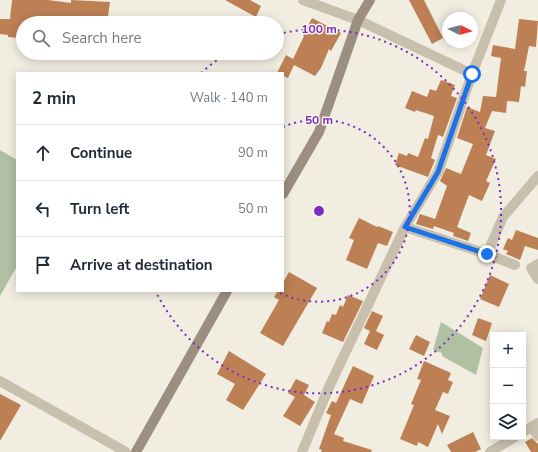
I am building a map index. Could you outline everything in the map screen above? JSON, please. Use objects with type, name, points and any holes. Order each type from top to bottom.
[{"type":"street","points":[[303,0],[358,20],[472,74]]},
{"type":"street","points":[[284,192],[319,132],[358,20],[370,0]]},
{"type":"street","points":[[302,452],[329,386],[405,227],[438,172],[472,74],[501,0]]},
{"type":"street","points":[[487,254],[503,217],[538,176]]},
{"type":"street","points":[[405,227],[487,254],[515,265]]},
{"type":"street","points":[[538,264],[531,268],[538,279]]},
{"type":"street","points":[[136,452],[226,292]]},
{"type":"street","points":[[0,381],[126,452]]},
{"type":"street","points":[[526,430],[535,425],[538,436]]},
{"type":"street","points":[[490,452],[510,440]]},
{"type":"green space","points":[[0,150],[16,159],[16,268],[0,296]]},
{"type":"green space","points":[[441,322],[483,348],[476,375],[442,356],[442,353],[433,350]]},
{"type":"building","points":[[12,0],[48,0],[71,3],[71,0],[110,2],[108,16],[16,16],[16,38],[0,34],[0,19],[10,19]]},
{"type":"building","points":[[225,0],[250,0],[261,6],[256,16]]},
{"type":"building","points":[[409,0],[424,0],[442,36],[442,39],[432,44]]},
{"type":"building","points":[[312,18],[341,33],[331,51],[329,49],[321,68],[315,76],[294,65],[288,78],[284,76],[284,72],[278,72],[286,55],[293,59],[304,36],[303,35]]},
{"type":"building","points":[[519,19],[538,21],[536,47],[529,46],[524,71],[527,71],[525,87],[521,86],[519,102],[507,101],[506,113],[492,111],[485,128],[495,131],[486,155],[496,159],[486,181],[490,183],[482,201],[469,195],[457,227],[471,233],[468,241],[453,236],[454,233],[434,226],[433,229],[416,224],[420,214],[435,219],[447,186],[440,181],[446,168],[461,174],[473,144],[457,138],[467,107],[480,112],[483,96],[496,97],[501,58],[491,56],[493,45],[515,49]]},
{"type":"building","points":[[441,80],[455,85],[451,96],[457,98],[443,137],[438,135],[431,158],[435,160],[428,177],[395,165],[399,153],[407,156],[408,153],[418,157],[425,138],[428,139],[434,116],[405,108],[412,91],[427,97],[430,89],[436,91]]},
{"type":"building","points":[[359,218],[377,227],[378,226],[393,232],[387,246],[378,243],[367,269],[346,260],[354,240],[349,238]]},
{"type":"building","points":[[516,230],[538,238],[538,250],[525,246],[520,260],[506,254],[508,251],[503,249],[508,238],[512,240]]},
{"type":"building","points":[[289,272],[317,288],[283,346],[260,333],[279,300],[274,297],[277,292],[284,292],[284,281]]},
{"type":"building","points":[[490,275],[509,284],[499,307],[480,299]]},
{"type":"building","points":[[348,295],[363,301],[343,342],[322,333],[332,314],[336,315],[340,305],[343,307]]},
{"type":"building","points":[[372,311],[383,316],[376,331],[384,335],[377,350],[364,344],[370,331],[364,328]]},
{"type":"building","points":[[478,318],[492,323],[486,341],[472,335]]},
{"type":"building","points":[[416,335],[430,342],[424,356],[409,349]]},
{"type":"building","points":[[229,351],[266,374],[243,410],[226,400],[235,384],[217,374]]},
{"type":"building","points":[[424,361],[451,373],[448,380],[453,382],[448,394],[443,392],[435,410],[450,416],[442,434],[438,424],[428,447],[418,442],[417,446],[400,439],[414,405],[411,404],[421,380],[417,379]]},
{"type":"building","points":[[353,366],[374,376],[362,404],[350,399],[334,434],[344,438],[343,441],[372,450],[371,452],[321,452],[322,450],[319,449],[331,415],[326,413],[332,401],[336,403]]},
{"type":"building","points":[[296,379],[309,385],[304,395],[315,402],[300,426],[283,416],[295,397],[288,393]]},
{"type":"building","points":[[0,394],[21,405],[0,441]]},
{"type":"building","points":[[473,432],[481,449],[475,452],[451,452],[447,445]]},
{"type":"building","points":[[532,438],[538,444],[538,452],[531,452],[525,442]]},
{"type":"route","points":[[472,74],[438,172],[405,227],[487,254]]}]
